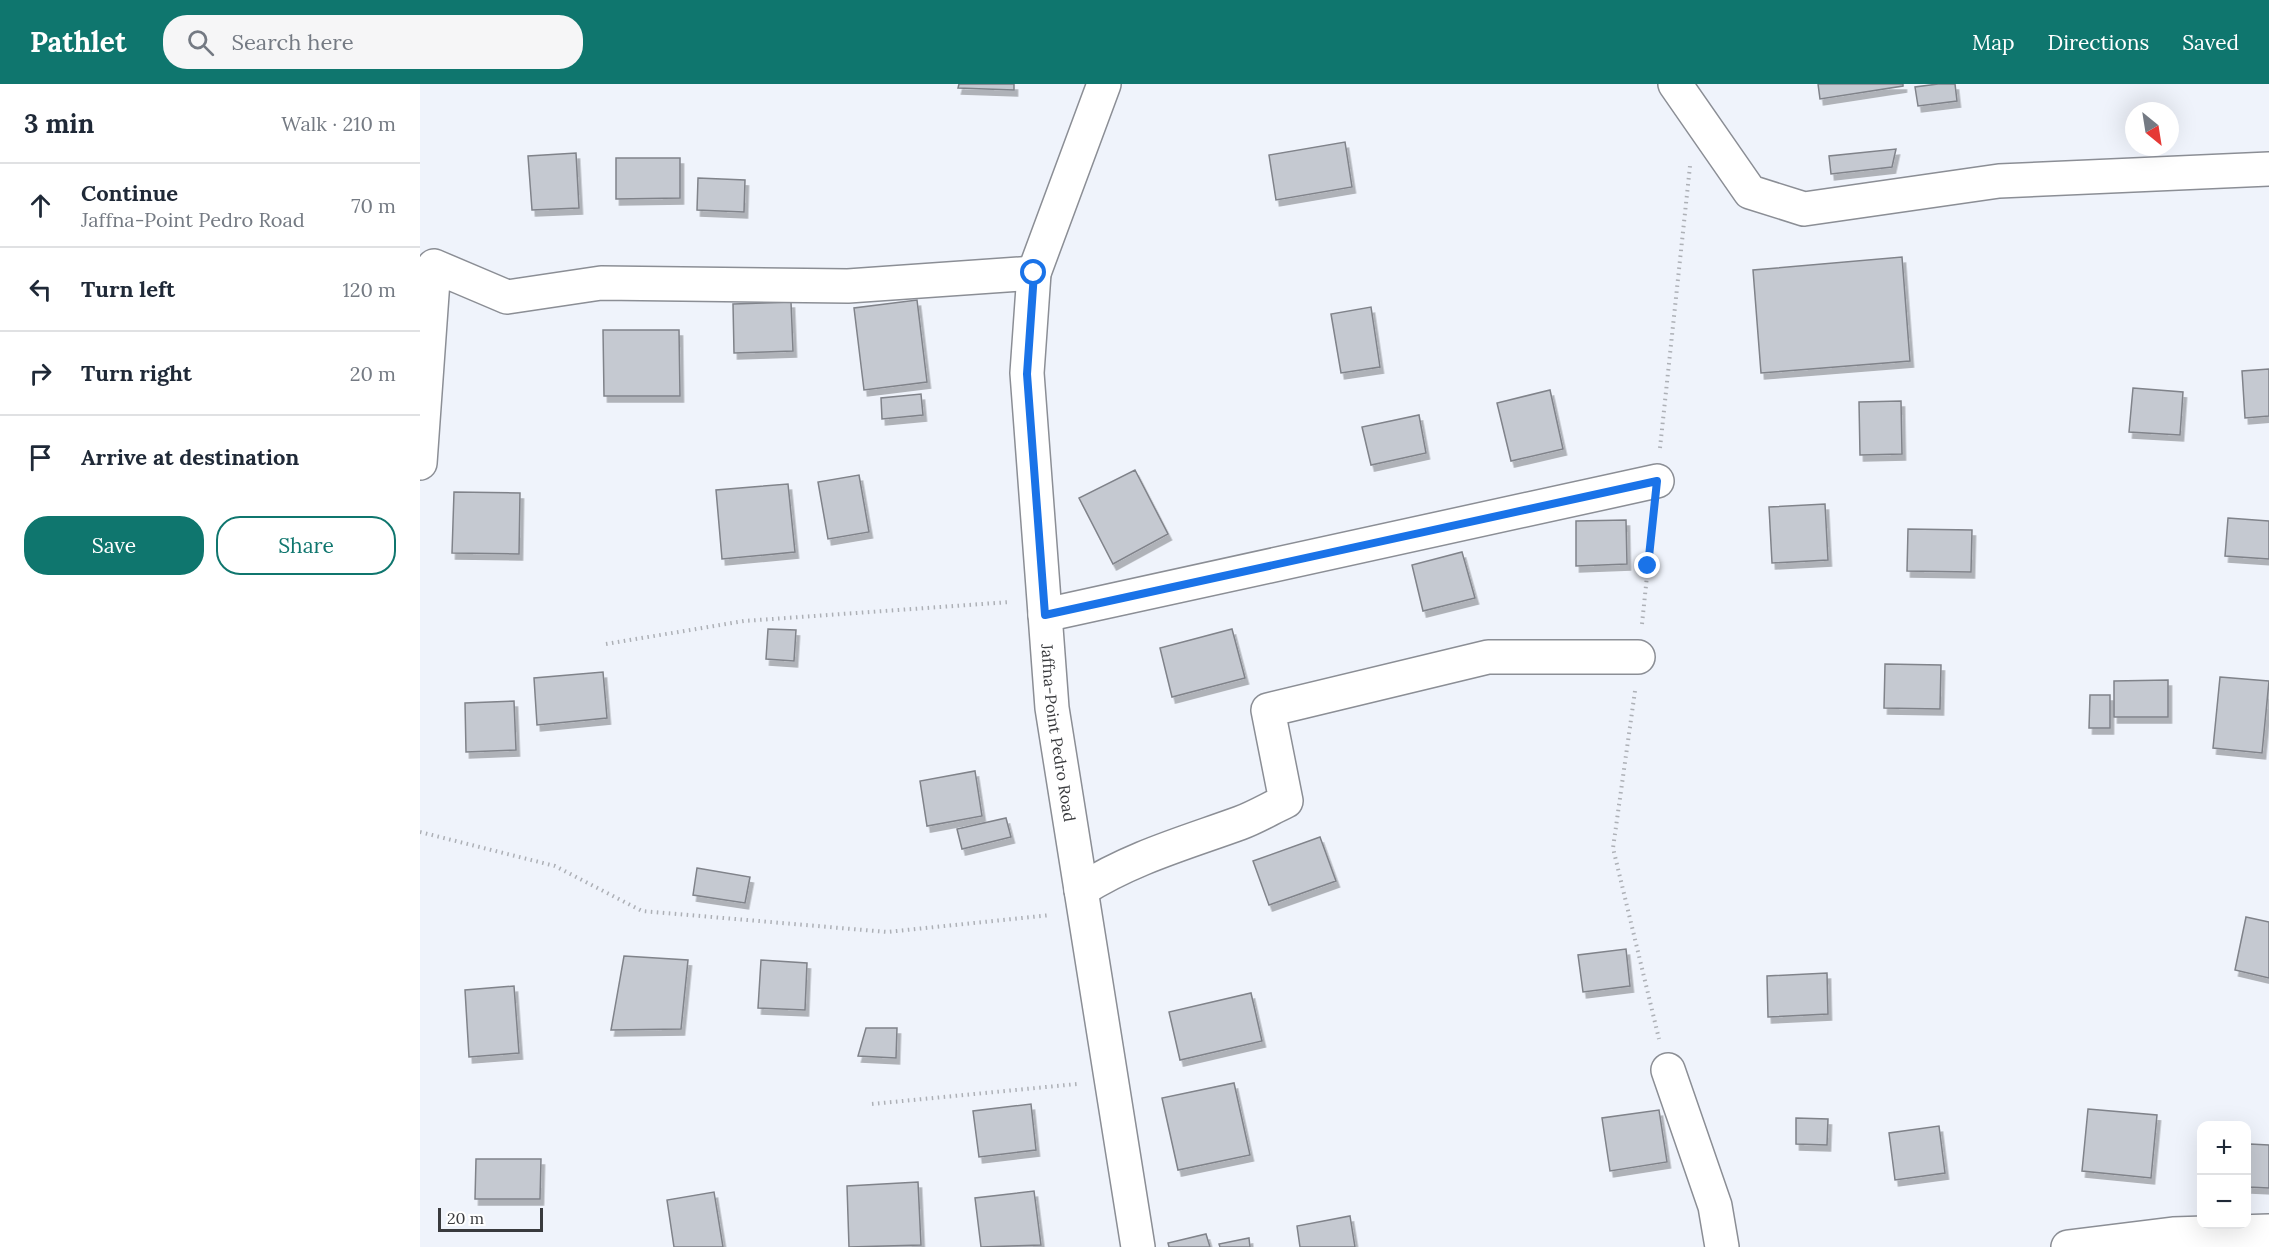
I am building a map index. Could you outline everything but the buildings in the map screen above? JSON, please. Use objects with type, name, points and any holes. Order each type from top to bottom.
[{"type":"street","name":"Jaffna-Point Pedro Road","points":[[1104,84],[1034,273],[1027,374],[1052,708],[1138,1247]]},
{"type":"street","points":[[1675,84],[1750,192],[1804,209],[1999,181],[2269,169]]},
{"type":"street","points":[[420,463],[434,266],[507,297],[601,283],[849,286],[1034,273]]},
{"type":"street","points":[[1044,607],[1657,481]]},
{"type":"street","points":[[1083,901],[1101,877],[1161,849],[1242,822],[1286,801],[1268,710],[1488,657],[1638,657]]},
{"type":"street","points":[[1668,1070],[1715,1206],[1722,1247]]},
{"type":"street","points":[[2068,1247],[2173,1234],[2269,1231]]},
{"type":"path","points":[[1668,1070],[1613,848],[1638,657],[1695,114]]},
{"type":"path","points":[[606,644],[744,621],[1044,607]]},
{"type":"path","points":[[420,832],[555,867],[642,911],[887,932],[1083,901]]},
{"type":"path","points":[[872,1104],[1111,1080]]},
{"type":"route","points":[[1034,273],[1027,374],[1045,615],[1657,481],[1648,566]]}]
